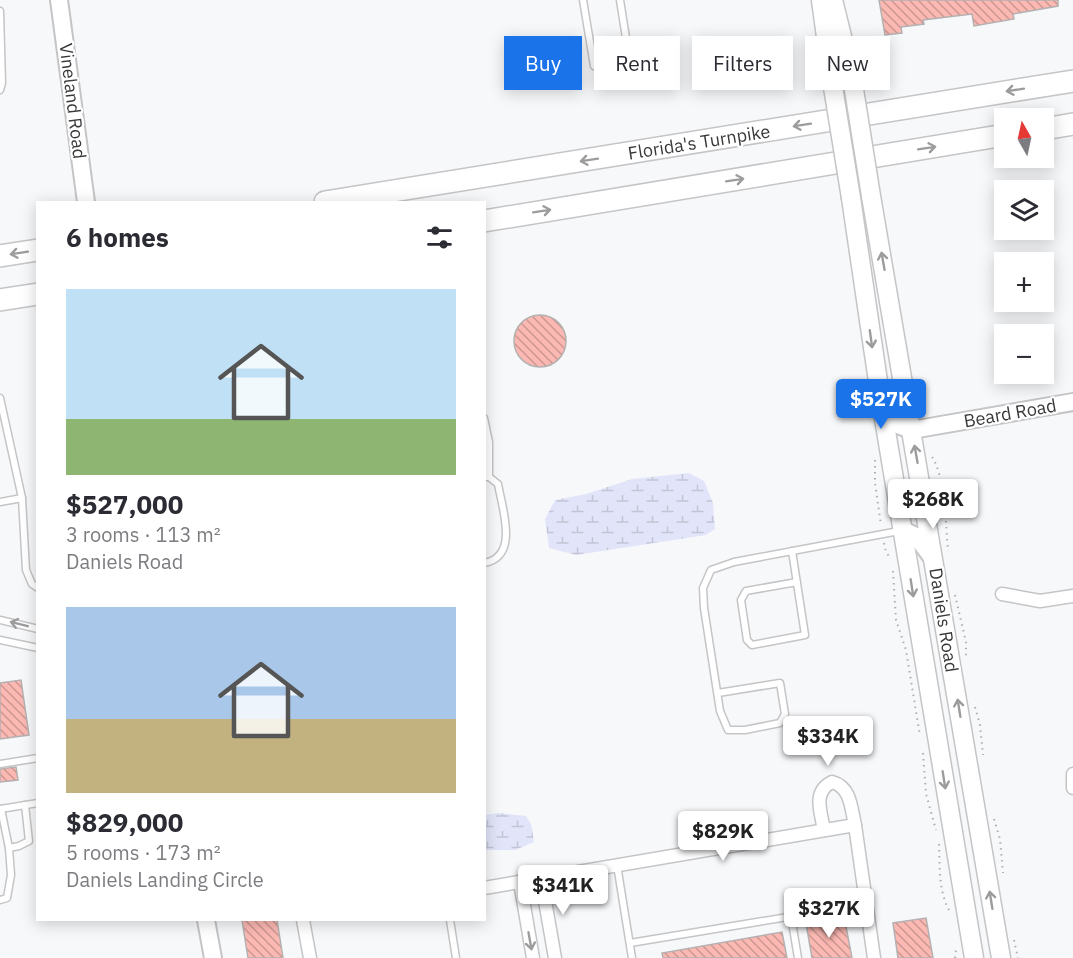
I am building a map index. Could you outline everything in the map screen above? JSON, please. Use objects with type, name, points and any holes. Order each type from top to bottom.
[{"type":"highway","name":"Florida's Turnpike","points":[[331,201],[1073,81]]},
{"type":"highway","points":[[1054,127],[1073,124]]},
{"type":"highway","points":[[486,221],[994,137]]},
{"type":"highway","points":[[0,256],[36,249]]},
{"type":"highway","points":[[0,300],[36,294]]},
{"type":"main road","name":"Vineland Road","points":[[59,0],[86,201]]},
{"type":"main road","name":"Daniels Road","points":[[821,0],[880,395],[974,958]]},
{"type":"main road","name":"Daniels Road","points":[[832,0],[852,77],[1001,958]]},
{"type":"main road","points":[[880,395],[900,426],[912,430]]},
{"type":"main road","name":"Beard Road","points":[[912,430],[1073,402]]},
{"type":"main road","points":[[903,530],[916,536],[935,562]]},
{"type":"main road","points":[[206,921],[213,958]]},
{"type":"street","points":[[1002,594],[1040,601],[1073,596]]},
{"type":"street","points":[[1073,774],[1073,788]]},
{"type":"street","points":[[824,830],[819,802],[820,792],[824,786],[832,782],[840,784],[848,794],[855,825],[874,958]]},
{"type":"street","points":[[486,888],[855,825]]},
{"type":"street","points":[[541,878],[555,958]]},
{"type":"street","points":[[520,882],[533,958]]},
{"type":"street","points":[[303,921],[310,958]]},
{"type":"lane","points":[[583,0],[594,66],[625,61],[629,57],[620,0]]},
{"type":"lane","points":[[0,11],[2,83],[0,90]]},
{"type":"lane","points":[[0,398],[22,498],[26,570],[32,584],[36,587]]},
{"type":"lane","points":[[486,428],[489,442],[487,477],[498,484],[507,538],[503,552],[494,562],[486,563]]},
{"type":"lane","points":[[0,502],[22,498]]},
{"type":"lane","points":[[718,693],[780,683],[785,714],[780,723],[745,730],[728,730],[720,711],[704,608],[703,588],[711,570],[734,562],[903,530]]},
{"type":"lane","points":[[792,551],[797,582],[805,635],[752,645],[747,640],[741,600],[746,591],[797,582]]},
{"type":"lane","points":[[0,620],[36,628]]},
{"type":"lane","points":[[0,648],[4,640],[36,648]]},
{"type":"lane","points":[[0,764],[36,758]]},
{"type":"lane","points":[[0,900],[7,898],[10,875],[9,848],[1,809],[36,803]]},
{"type":"lane","points":[[9,848],[29,841],[25,805]]},
{"type":"lane","points":[[617,865],[632,958]]},
{"type":"lane","points":[[630,943],[866,904]]},
{"type":"lane","points":[[792,916],[798,958]]},
{"type":"lane","points":[[450,921],[456,958]]},
{"type":"green space","points":[[689,473],[704,481],[713,503],[715,529],[706,535],[576,555],[549,548],[545,519],[555,500],[586,494],[632,479]]},
{"type":"green space","points":[[498,813],[526,816],[531,824],[534,842],[515,850],[486,850],[486,815]]},
{"type":"building","points":[[879,0],[1058,0],[1058,6],[1013,14],[1014,19],[974,26],[972,14],[923,20],[924,24],[901,27],[902,33],[885,35]]},
{"type":"building","points":[[535,315],[545,315],[559,322],[566,341],[559,360],[545,367],[535,367],[525,363],[518,356],[514,346],[514,336],[518,326],[525,319]]},
{"type":"building","points":[[21,680],[29,735],[0,739],[0,683]]},
{"type":"building","points":[[16,767],[18,780],[0,782],[0,769]]},
{"type":"building","points":[[844,916],[852,958],[812,958],[806,923]]},
{"type":"building","points":[[926,918],[933,958],[898,958],[893,923]]},
{"type":"building","points":[[242,921],[277,921],[283,958],[248,958]]},
{"type":"building","points":[[782,932],[787,958],[663,958],[662,953]]}]
